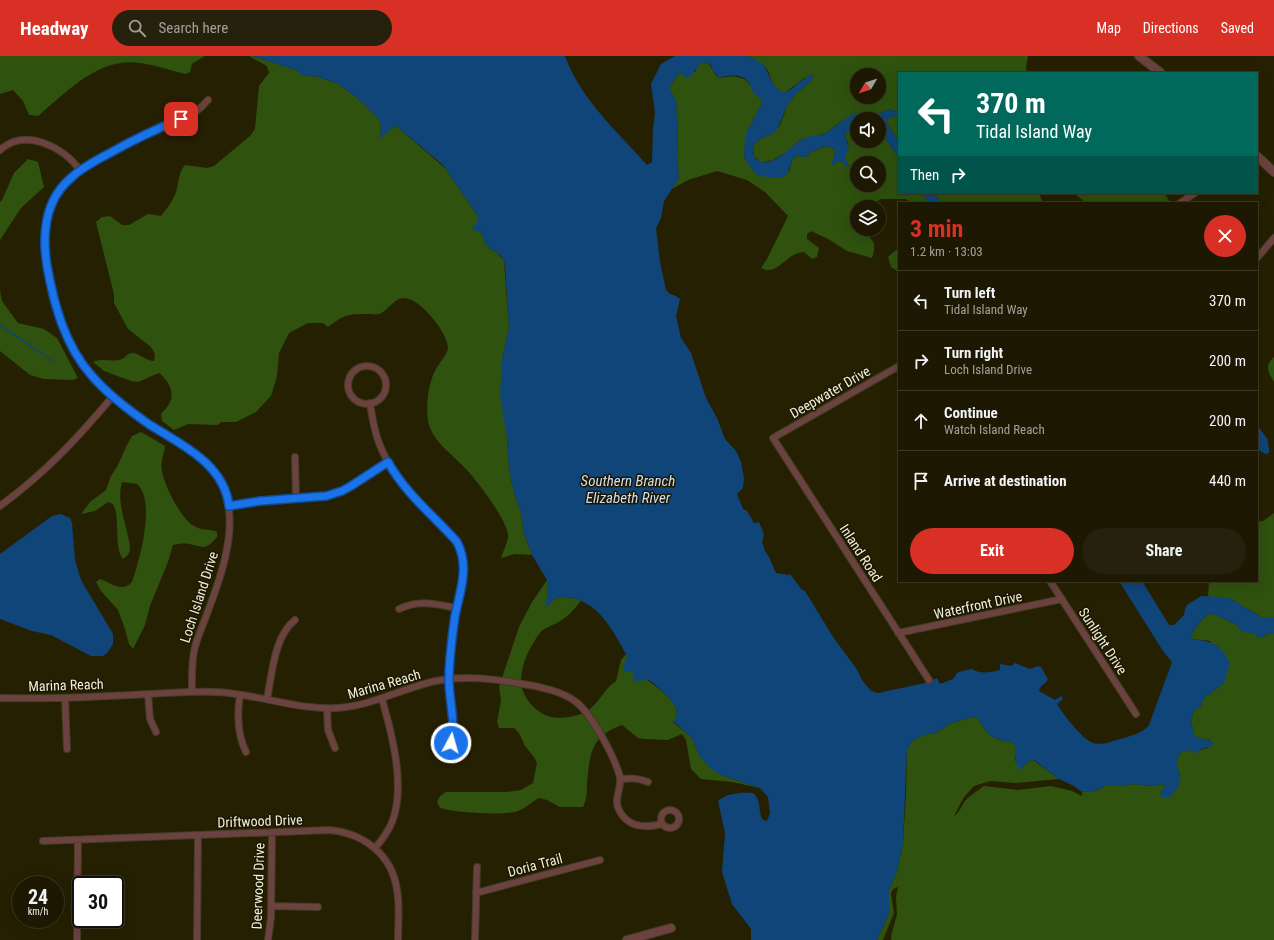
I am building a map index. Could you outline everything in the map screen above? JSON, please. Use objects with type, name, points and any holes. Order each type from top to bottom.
[{"type":"street","points":[[1139,56],[1160,72]]},
{"type":"street","name":"Loch Island Drive","points":[[192,692],[192,671],[195,649],[220,578],[229,539],[231,518],[224,490],[219,479],[208,465],[193,452],[139,417],[112,396],[92,376],[77,357],[69,341],[56,305],[46,261],[45,228],[49,211],[59,191],[70,178],[80,170],[136,139],[193,114],[208,100]]},
{"type":"street","points":[[0,150],[5,145],[18,140],[46,144],[62,152],[75,163],[80,170]]},
{"type":"street","points":[[1258,158],[1274,172]]},
{"type":"street","points":[[1182,202],[1194,194]]},
{"type":"street","points":[[1258,257],[1274,238]]},
{"type":"street","points":[[364,366],[378,369],[382,372],[386,381],[385,391],[382,396],[370,403],[365,404],[356,400],[348,388],[351,374],[355,370],[364,366]]},
{"type":"street","name":"Deepwater Drive","points":[[773,438],[898,367]]},
{"type":"street","points":[[0,506],[52,464],[71,445],[112,396]]},
{"type":"street","points":[[370,403],[376,434],[388,462],[397,477],[457,542],[464,561],[464,570],[451,640],[449,679],[454,729],[451,743]]},
{"type":"street","name":"Inland Road","points":[[773,438],[929,680]]},
{"type":"street","points":[[294,457],[296,498]]},
{"type":"street","points":[[229,506],[260,501],[326,496],[342,491],[388,462]]},
{"type":"street","name":"Sunlight Drive","points":[[1051,582],[1136,714]]},
{"type":"street","name":"Waterfront Drive","points":[[898,633],[1062,599]]},
{"type":"street","points":[[399,609],[410,604],[421,603],[457,608]]},
{"type":"street","points":[[267,699],[281,637],[295,620]]},
{"type":"street","name":"Marina Reach","points":[[0,698],[65,698],[192,692],[224,692],[309,707],[327,708],[350,707],[449,679],[484,678],[536,686],[576,701],[588,716],[598,731],[614,762],[620,779],[617,804],[623,816],[628,821],[638,826],[650,827],[662,824]]},
{"type":"street","points":[[148,694],[150,719],[156,732]]},
{"type":"street","points":[[240,695],[238,729],[240,741],[246,752]]},
{"type":"street","points":[[65,698],[67,748]]},
{"type":"street","points":[[375,848],[384,837],[392,821],[397,798],[397,772],[393,741],[382,699]]},
{"type":"street","points":[[327,708],[328,730],[335,748]]},
{"type":"street","points":[[620,779],[634,778],[648,782]]},
{"type":"street","name":"Driftwood Drive","points":[[43,841],[329,830],[340,831],[355,836],[375,848],[388,865],[396,883],[398,903],[398,940]]},
{"type":"street","name":"Deerwood Drive","points":[[268,940],[271,906],[272,832]]},
{"type":"street","points":[[197,940],[198,835]]},
{"type":"street","points":[[77,940],[78,840]]},
{"type":"street","name":"Doria Trail","points":[[476,892],[600,860]]},
{"type":"street","points":[[475,940],[477,867]]},
{"type":"street","points":[[271,906],[318,907]]},
{"type":"street","points":[[627,940],[671,928]]},
{"type":"green space","points":[[0,56],[205,56],[192,64],[190,72],[185,74],[140,63],[110,65],[84,78],[38,116],[29,115],[23,101],[13,90],[0,94]]},
{"type":"green space","points":[[249,56],[296,70],[302,75],[319,77],[339,84],[362,102],[379,119],[381,127],[380,138],[395,125],[445,168],[478,216],[480,231],[485,242],[489,248],[496,252],[504,260],[509,327],[502,360],[509,469],[514,493],[521,513],[524,533],[532,555],[515,554],[501,558],[508,538],[504,523],[499,513],[477,482],[441,445],[430,428],[427,414],[429,390],[433,375],[448,348],[443,334],[432,317],[418,304],[410,300],[404,298],[397,300],[379,314],[350,315],[338,320],[328,327],[323,323],[308,323],[289,333],[279,353],[277,376],[271,396],[256,412],[236,422],[221,422],[218,425],[188,424],[174,430],[162,421],[161,414],[168,405],[172,396],[168,383],[159,373],[138,382],[131,381],[104,371],[93,362],[101,360],[119,360],[133,353],[154,361],[155,354],[151,347],[128,329],[114,303],[114,294],[96,222],[102,217],[110,216],[122,225],[129,225],[148,214],[161,216],[175,195],[180,174],[185,165],[207,168],[214,166],[251,135],[255,129],[259,86],[269,73],[267,66]]},
{"type":"green space","points":[[747,56],[1028,56],[1027,72],[898,72],[898,113],[890,109],[882,112],[850,112],[850,118],[839,123],[826,133],[800,140],[788,151],[773,160],[762,163],[754,156],[753,145],[762,138],[772,134],[780,125],[788,104],[795,95],[812,80],[813,75],[803,79],[786,92],[780,92],[776,89],[766,68],[760,62]]},
{"type":"green space","points":[[703,62],[709,64],[718,78],[734,76],[744,79],[752,86],[753,91],[761,99],[761,105],[753,119],[744,150],[745,160],[789,171],[792,161],[796,156],[807,157],[810,152],[827,146],[836,151],[833,166],[836,162],[842,161],[849,167],[845,158],[848,146],[845,137],[847,131],[850,132],[850,148],[886,148],[886,139],[898,157],[898,194],[923,194],[928,202],[912,202],[905,199],[850,200],[850,236],[868,236],[871,239],[874,245],[872,258],[847,251],[830,240],[811,231],[807,234],[807,239],[819,248],[817,257],[812,259],[804,252],[797,253],[777,267],[767,270],[761,268],[788,216],[765,192],[747,180],[717,171],[688,180],[672,189],[678,180],[679,175],[677,159],[678,119],[676,112],[677,103],[670,90],[670,87],[679,72],[695,72],[698,65]]},
{"type":"green space","points":[[898,116],[898,140],[886,122],[889,118]]},
{"type":"green space","points":[[28,159],[38,162],[44,187],[21,208],[0,240],[0,202],[14,173]]},
{"type":"green space","points":[[935,194],[1039,194],[1043,202],[940,202]]},
{"type":"green space","points":[[1075,194],[1165,194],[1170,202],[1085,202]]},
{"type":"green space","points":[[896,250],[898,251],[898,271],[891,267],[888,257]]},
{"type":"green space","points":[[0,291],[2,301],[18,323],[44,329],[57,338],[78,378],[73,380],[44,379],[30,375],[0,351]]},
{"type":"green space","points":[[1274,357],[1274,382],[1270,375],[1268,366]]},
{"type":"green space","points":[[141,432],[165,446],[161,465],[163,477],[174,501],[184,516],[197,528],[217,532],[217,537],[210,544],[204,547],[189,544],[173,545],[168,562],[150,606],[145,625],[133,649],[129,644],[118,610],[101,591],[96,582],[100,579],[113,585],[125,587],[132,582],[139,560],[145,531],[146,516],[143,492],[137,484],[122,482],[120,490],[121,506],[130,546],[129,553],[123,559],[118,547],[117,517],[113,504],[108,502],[95,511],[81,514],[90,502],[106,490],[111,476],[132,436]]},
{"type":"green space","points":[[1274,513],[1274,617],[1261,617],[1231,599],[1208,597],[1209,582],[1258,582],[1258,522],[1263,521]]},
{"type":"green space","points":[[547,580],[548,592],[546,607],[558,598],[562,597],[581,600],[576,608],[566,617],[541,632],[527,655],[523,667],[521,685],[526,697],[539,712],[551,717],[562,718],[574,716],[587,711],[616,681],[621,660],[626,654],[627,658],[625,672],[632,670],[659,688],[672,701],[676,707],[677,713],[673,722],[692,738],[700,757],[721,775],[760,788],[732,782],[701,779],[691,769],[686,740],[682,734],[668,740],[638,738],[622,725],[604,734],[594,747],[589,763],[586,795],[583,807],[560,807],[547,800],[539,798],[521,810],[508,813],[467,812],[440,808],[437,802],[440,796],[446,792],[506,792],[521,790],[533,783],[537,763],[534,757],[525,746],[519,733],[514,728],[499,728],[497,722],[501,701],[499,687],[519,627],[532,602]]},
{"type":"green space","points":[[1211,613],[1237,625],[1245,631],[1254,633],[1260,638],[1268,634],[1274,634],[1274,940],[891,940],[897,915],[896,896],[898,887],[893,889],[891,894],[894,913],[883,940],[877,940],[889,913],[889,890],[897,871],[903,843],[907,749],[913,740],[927,734],[936,733],[949,724],[973,717],[978,718],[991,736],[999,740],[1012,742],[1015,746],[1015,760],[1021,769],[1028,761],[1033,760],[1059,779],[1016,783],[990,781],[974,786],[964,797],[954,816],[958,813],[967,799],[984,786],[1018,790],[1051,786],[1072,791],[1082,796],[1082,792],[1099,790],[1104,786],[1134,784],[1151,786],[1163,784],[1165,787],[1180,775],[1177,762],[1179,754],[1186,751],[1203,749],[1211,746],[1210,740],[1197,738],[1194,735],[1191,723],[1194,710],[1201,706],[1204,698],[1224,683],[1210,641],[1193,639],[1191,635],[1203,618]]},
{"type":"water","name":"Southern Branch Elizabeth River","points":[[253,56],[565,56],[580,87],[590,101],[647,165],[652,162],[655,113],[651,84],[661,64],[675,56],[747,56],[755,59],[765,67],[772,82],[781,92],[790,90],[813,74],[812,80],[795,95],[788,104],[777,130],[753,145],[754,156],[759,161],[771,161],[783,154],[800,140],[810,136],[826,133],[850,115],[850,132],[847,132],[845,136],[849,147],[845,157],[849,168],[844,165],[842,161],[836,162],[833,167],[832,161],[836,151],[826,146],[810,152],[807,157],[796,156],[792,161],[786,176],[781,178],[759,176],[745,160],[744,150],[746,133],[761,105],[761,99],[753,92],[751,85],[739,76],[726,76],[718,78],[710,65],[703,62],[690,77],[685,77],[679,72],[670,87],[670,90],[677,103],[677,159],[679,175],[678,180],[664,201],[661,218],[656,228],[660,262],[666,290],[670,294],[680,299],[676,316],[681,338],[691,353],[706,398],[717,418],[725,439],[736,451],[741,462],[744,478],[743,488],[737,494],[743,509],[747,511],[754,523],[759,522],[764,534],[762,542],[765,551],[776,573],[790,574],[802,590],[805,591],[833,637],[871,691],[878,693],[925,683],[937,678],[940,684],[953,679],[958,672],[972,669],[979,672],[1000,670],[1000,664],[1011,666],[1015,663],[1030,669],[1038,666],[1041,667],[1048,679],[1039,691],[1055,700],[1061,696],[1063,699],[1057,704],[1068,720],[1084,737],[1097,744],[1113,741],[1138,733],[1147,728],[1172,662],[1163,651],[1120,582],[1143,582],[1169,625],[1174,625],[1184,615],[1187,605],[1201,596],[1231,599],[1261,617],[1274,617],[1274,634],[1268,634],[1260,638],[1254,633],[1241,632],[1237,625],[1211,613],[1203,618],[1191,635],[1193,639],[1206,641],[1216,645],[1227,657],[1230,663],[1224,683],[1204,698],[1201,706],[1194,710],[1191,723],[1194,735],[1214,743],[1211,746],[1199,750],[1197,754],[1190,750],[1180,754],[1177,758],[1177,765],[1180,783],[1170,797],[1162,797],[1160,793],[1165,787],[1163,784],[1151,786],[1134,784],[1104,786],[1099,790],[1082,792],[1074,786],[1059,779],[1034,760],[1028,761],[1021,770],[1016,762],[1015,746],[1012,742],[999,740],[991,736],[978,718],[973,717],[949,724],[936,733],[927,734],[913,740],[907,749],[903,843],[897,871],[889,890],[889,913],[877,940],[751,940],[751,929],[732,904],[722,872],[725,833],[718,801],[726,796],[734,794],[753,793],[758,800],[760,813],[763,820],[767,821],[770,813],[768,797],[760,788],[721,775],[711,769],[700,757],[692,738],[673,721],[677,715],[677,712],[670,699],[649,680],[634,681],[632,670],[625,673],[623,666],[627,658],[626,654],[611,628],[598,612],[582,601],[567,597],[557,598],[545,608],[548,592],[547,580],[532,555],[524,533],[521,513],[514,493],[509,469],[507,438],[500,395],[502,360],[509,327],[505,264],[502,257],[489,248],[480,231],[471,230],[478,220],[478,216],[443,165],[395,125],[380,139],[381,127],[379,119],[362,102],[339,84],[319,77],[302,75],[296,70]]},
{"type":"water","name":"Southern Branch Elizabeth River","points":[[890,109],[898,113],[898,116],[889,119],[886,122],[886,112],[882,112]]},
{"type":"water","name":"Southern Branch Elizabeth River","points":[[886,122],[898,140],[898,157],[886,139]]},
{"type":"water","points":[[923,194],[935,194],[940,202],[928,202]]},
{"type":"water","points":[[1258,426],[1268,440],[1269,453],[1265,454],[1258,450]]},
{"type":"water","points":[[61,514],[70,518],[72,523],[75,560],[81,580],[113,634],[113,644],[103,656],[91,656],[51,635],[32,631],[0,619],[0,554],[52,516]]},
{"type":"waterway","points":[[0,325],[54,362]]},
{"type":"route","points":[[181,119],[129,142],[89,164],[70,178],[54,198],[46,219],[45,250],[50,283],[66,335],[77,357],[101,386],[120,403],[193,452],[208,465],[219,479],[229,506],[260,501],[326,496],[342,491],[388,462],[397,477],[408,490],[457,542],[464,561],[464,570],[451,640],[450,654],[449,691],[454,729],[451,743]]}]
